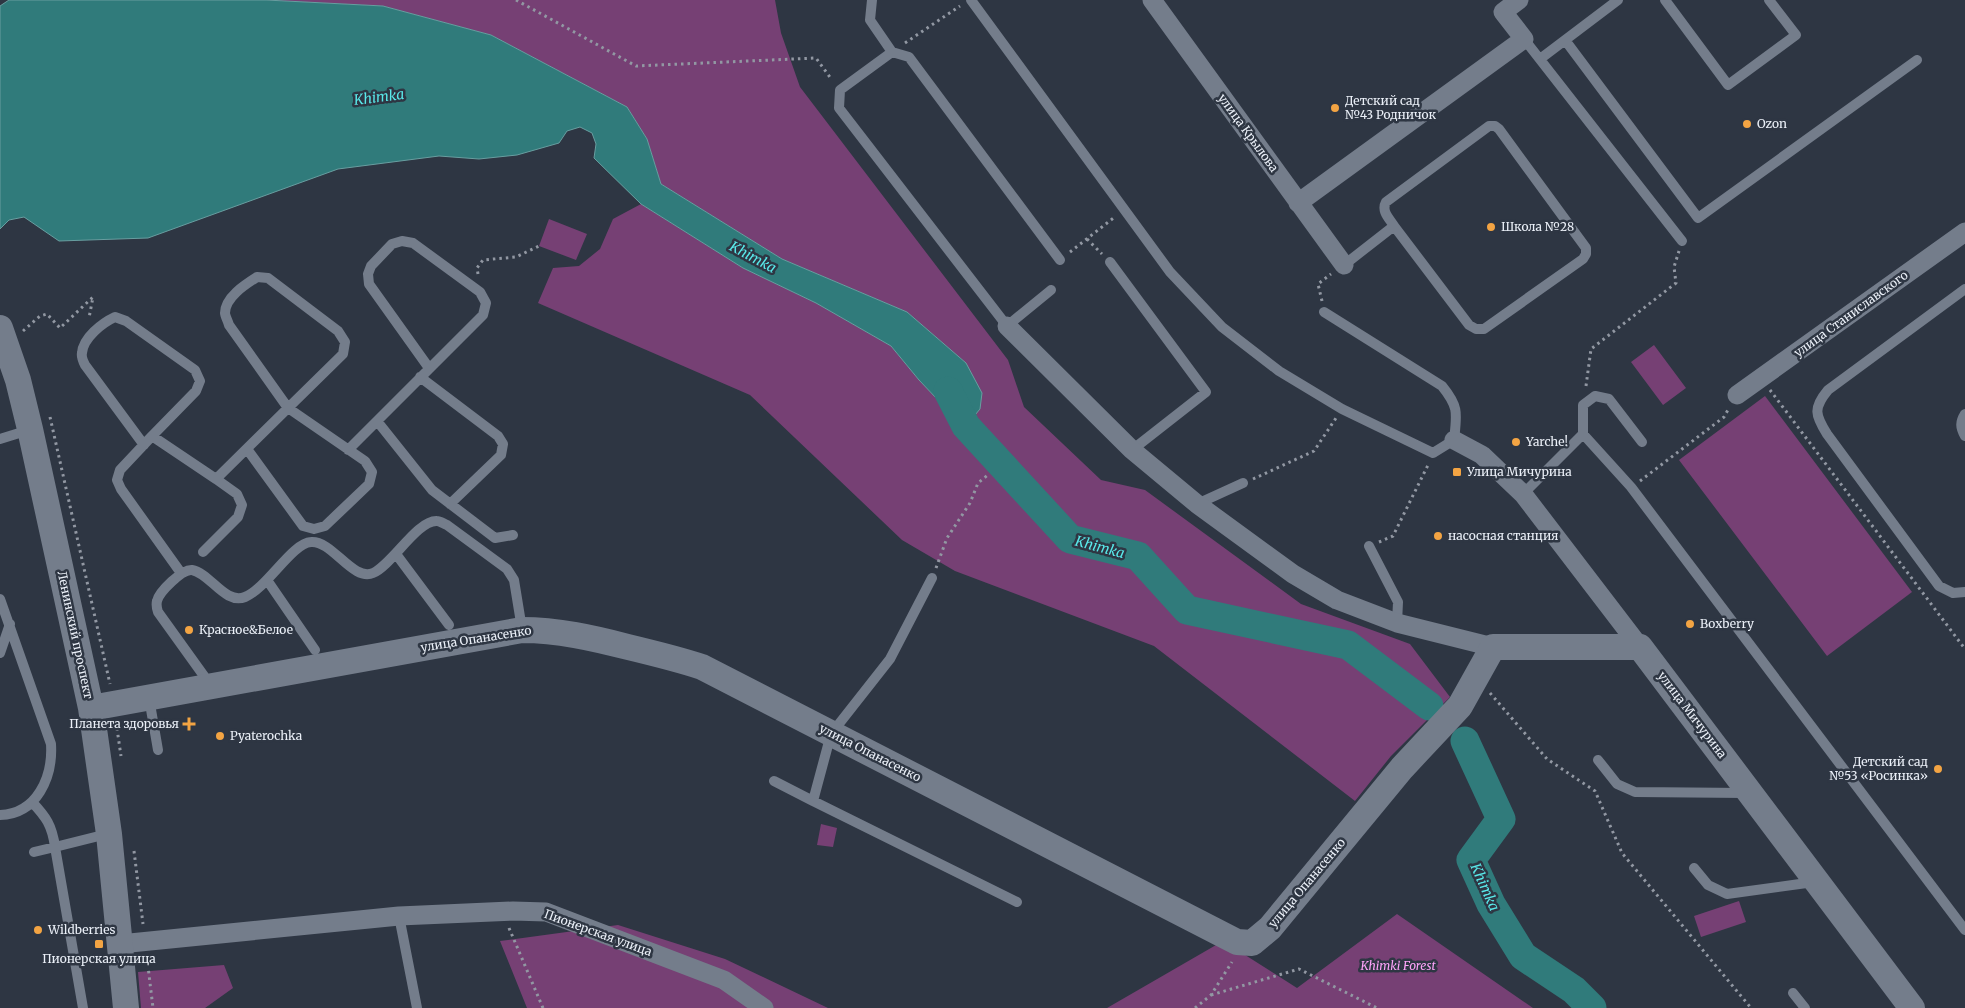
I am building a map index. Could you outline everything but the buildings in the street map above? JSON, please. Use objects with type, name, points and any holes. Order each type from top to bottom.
[{"type":"street","name":"улица Крылова","points":[[1152,0],[1344,265]]},
{"type":"street","points":[[1298,203],[1524,39],[1499,6],[1519,0]]},
{"type":"street","name":"улица Станиславского","points":[[1738,395],[1965,232]]},
{"type":"street","points":[[1007,326],[1132,450],[1197,504],[1294,574],[1337,600],[1397,623],[1493,647],[1640,647]]},
{"type":"street","name":"Ленинский проспект","points":[[10,331],[18,380],[91,708],[109,834],[126,1008]]},
{"type":"street","name":"улица Мичурина","points":[[1454,440],[1482,455],[1523,494],[1912,1008]]},
{"type":"street","name":"улица Опанасенко","points":[[91,708],[145,695],[207,687],[522,630],[543,630],[602,640],[702,667],[1237,942],[1252,943],[1270,928],[1402,768],[1460,706],[1493,647]]},
{"type":"street","name":"Пионерская улица","points":[[120,944],[399,916],[546,912],[724,980],[764,1008]]},
{"type":"lane","points":[[872,0],[870,20],[892,52],[909,57],[1060,260]]},
{"type":"lane","points":[[971,0],[1170,272],[1222,327],[1280,371],[1342,409],[1433,453],[1454,440],[1456,421],[1454,402],[1442,386],[1324,312]]},
{"type":"lane","points":[[1540,59],[1618,0]]},
{"type":"lane","points":[[1665,0],[1728,85],[1796,35],[1769,0]]},
{"type":"lane","points":[[1524,39],[1682,241]]},
{"type":"lane","points":[[1565,40],[1698,218],[1917,60]]},
{"type":"lane","points":[[892,52],[840,90],[839,108],[1007,326],[1051,290]]},
{"type":"lane","points":[[1489,126],[1494,126],[1499,129],[1586,248],[1586,254],[1583,259],[1484,329],[1476,330],[1469,325],[1394,226],[1384,211],[1386,202],[1489,126]]},
{"type":"lane","points":[[1344,265],[1394,226]]},
{"type":"lane","points":[[348,450],[482,315],[486,303],[480,292],[413,243],[402,240],[392,244],[371,266],[368,274],[369,284],[429,368]]},
{"type":"lane","points":[[1110,262],[1206,392],[1132,450]]},
{"type":"lane","points":[[216,479],[247,449],[288,408],[342,354],[345,342],[338,331],[268,278],[257,277],[247,283],[227,302],[225,314],[229,325],[288,408],[365,461],[372,472],[369,484],[326,526],[314,529],[303,526],[247,449]]},
{"type":"lane","points":[[1965,289],[1828,390],[1818,402],[1816,413],[1827,434],[1939,586],[1953,593],[1965,592]]},
{"type":"lane","points":[[144,445],[85,365],[81,355],[84,343],[104,322],[115,317],[126,321],[194,370],[200,381],[196,391],[120,470],[117,480],[121,489],[181,573]]},
{"type":"lane","points":[[420,378],[498,436],[503,444],[501,454],[450,504]]},
{"type":"lane","points":[[1642,442],[1610,399],[1595,396],[1583,405],[1583,434],[1631,487],[1965,930]]},
{"type":"lane","points":[[1965,414],[1961,420],[1961,428],[1965,436]]},
{"type":"lane","points":[[378,421],[432,490],[495,538],[512,535]]},
{"type":"lane","points":[[0,439],[30,429]]},
{"type":"lane","points":[[1523,494],[1583,434]]},
{"type":"lane","points":[[152,436],[237,494],[242,505],[238,517],[203,552]]},
{"type":"lane","points":[[1197,504],[1243,483]]},
{"type":"lane","points":[[207,687],[204,676],[158,612],[156,603],[159,595],[181,573],[190,570],[198,572],[228,595],[241,598],[254,593],[301,545],[312,542],[323,544],[360,573],[371,574],[380,569],[396,554],[424,524],[436,521],[447,525],[507,569],[514,580],[522,630]]},
{"type":"lane","points":[[1369,546],[1398,602],[1397,623]]},
{"type":"lane","points":[[396,554],[449,625]]},
{"type":"lane","points":[[813,800],[832,734],[890,658],[932,578]]},
{"type":"lane","points":[[267,580],[315,650]]},
{"type":"lane","points":[[0,599],[51,744],[52,759],[48,775],[39,794],[32,802],[27,807],[9,814],[0,815]]},
{"type":"lane","points":[[0,653],[10,624]]},
{"type":"lane","points":[[145,695],[158,750]]},
{"type":"lane","points":[[1598,760],[1617,784],[1634,792],[1750,793]]},
{"type":"lane","points":[[774,781],[1017,902]]},
{"type":"lane","points":[[32,802],[46,817],[53,832],[83,1008]]},
{"type":"lane","points":[[34,852],[109,834]]},
{"type":"lane","points":[[1694,868],[1708,885],[1727,894],[1817,882]]},
{"type":"lane","points":[[399,916],[417,1008]]},
{"type":"lane","points":[[1793,993],[1805,1008]]},
{"type":"path","points":[[516,0],[636,66],[816,58],[840,90]]},
{"type":"path","points":[[892,52],[961,5]]},
{"type":"path","points":[[1060,260],[1124,209]]},
{"type":"path","points":[[1086,239],[1110,262]]},
{"type":"path","points":[[1583,405],[1591,349],[1676,283],[1674,267],[1682,241]]},
{"type":"path","points":[[480,292],[477,268],[483,260],[516,257],[539,246]]},
{"type":"path","points":[[1318,284],[1324,312]]},
{"type":"path","points":[[10,331],[47,314],[60,328],[93,297],[84,343]]},
{"type":"path","points":[[1762,378],[1965,649]]},
{"type":"path","points":[[1631,487],[1724,417],[1738,395]]},
{"type":"path","points":[[1243,483],[1314,451],[1342,409]]},
{"type":"path","points":[[1393,536],[1433,453]]},
{"type":"path","points":[[932,578],[946,538],[970,503],[978,483],[989,474]]},
{"type":"path","points":[[1477,677],[1547,759],[1595,791],[1622,853],[1751,1008]]},
{"type":"path","points":[[501,912],[543,1008]]},
{"type":"path","points":[[1194,1008],[1210,995],[1245,942]]},
{"type":"path","points":[[1210,995],[1299,969],[1377,1008]]},
{"type":"green space","points":[[266,0],[775,0],[781,33],[800,87],[1008,360],[1024,407],[1101,480],[1145,490],[1301,604],[1410,644],[1450,697],[1391,756],[1355,801],[1154,646],[955,571],[902,540],[750,395],[538,303],[553,268],[579,266],[600,249],[613,219],[641,204],[743,268],[816,303],[891,346],[919,380],[955,418],[966,426],[966,363],[907,312],[782,259],[661,184],[647,139],[627,107],[491,35],[383,6]]},
{"type":"green space","points":[[549,219],[587,234],[576,260],[539,246]]},
{"type":"green space","points":[[1654,345],[1686,388],[1663,405],[1631,362]]},
{"type":"green space","points":[[1765,396],[1912,592],[1827,656],[1679,460]]},
{"type":"green space","points":[[821,824],[837,828],[833,847],[817,845]]},
{"type":"green space","points":[[1739,901],[1746,922],[1701,937],[1694,916]]},
{"type":"green space","name":"Khimki Forest","points":[[1397,914],[1533,1008],[1107,1008],[1223,941],[1297,988]]},
{"type":"green space","points":[[618,925],[725,959],[828,1008],[527,1008],[500,941]]},
{"type":"green space","points":[[224,965],[233,988],[205,1008],[141,1008],[138,972]]},
{"type":"water","points":[[9,0],[266,0],[383,6],[491,35],[627,107],[647,139],[661,184],[782,259],[907,312],[966,363],[982,393],[980,409],[966,426],[955,418],[919,380],[891,346],[816,303],[743,268],[641,204],[594,158],[596,144],[592,133],[580,127],[567,131],[559,143],[517,155],[479,159],[439,156],[338,169],[148,238],[59,241],[24,217],[9,220],[0,229],[0,6]]},
{"type":"waterway","name":"Khimka","points":[[948,391],[966,426],[1070,539],[1138,556],[1187,610],[1348,645],[1429,706]]},
{"type":"waterway","name":"Khimka","points":[[1465,741],[1501,819],[1471,860],[1491,904],[1523,956],[1574,990],[1592,1008]]},
{"type":"place","name":"Детский сад №43 Родничок","points":[[1335,108]]},
{"type":"place","name":"Ozon","points":[[1747,124]]},
{"type":"place","name":"Школа №28","points":[[1491,227]]},
{"type":"place","name":"Yarche!","points":[[1516,442]]},
{"type":"place","name":"Улица Мичурина","points":[[1457,472]]},
{"type":"place","name":"насосная станция","points":[[1438,536]]},
{"type":"place","name":"Boxberry","points":[[1690,624]]},
{"type":"place","name":"Красное&Белое","points":[[189,630]]},
{"type":"place","name":"Планета здоровья","points":[[189,724]]},
{"type":"place","name":"Pyaterochka","points":[[220,736]]},
{"type":"place","name":"Детский сад №53 «Росинка»","points":[[1938,769]]},
{"type":"place","name":"Wildberries","points":[[38,930]]},
{"type":"place","name":"Пионерская улица","points":[[99,944]]}]
